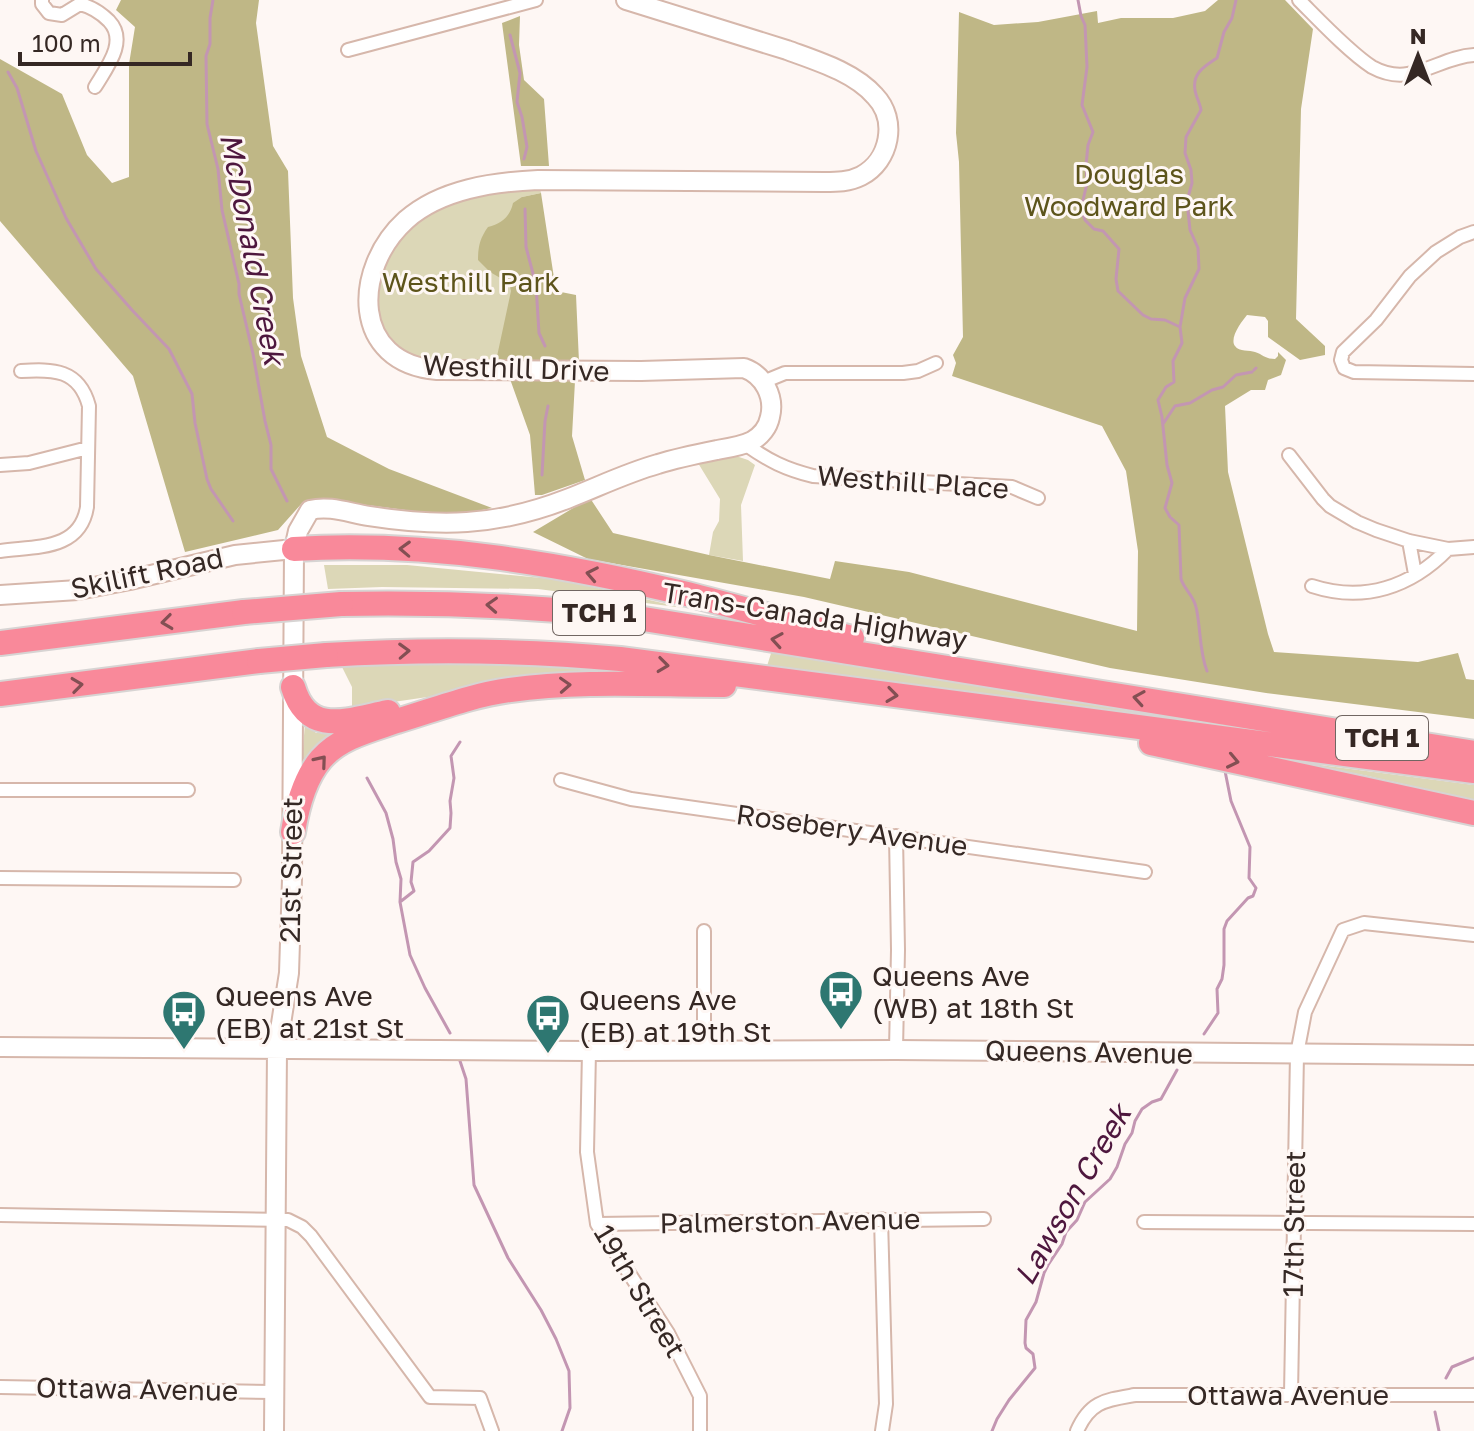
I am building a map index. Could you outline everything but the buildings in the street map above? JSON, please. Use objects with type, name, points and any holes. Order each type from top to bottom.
[{"type":"highway","points":[[294,549],[413,549],[538,564],[638,583],[892,647],[1077,688]]},
{"type":"highway","name":"Trans-Canada Highway","points":[[0,643],[244,612],[341,604],[451,603],[539,608],[611,615],[1474,753]]},
{"type":"highway","name":"TCH 1","points":[[0,694],[326,655],[449,650],[577,655],[1474,771]]},
{"type":"highway","points":[[293,687],[306,712],[326,721],[359,718],[507,690],[616,683],[819,685]]},
{"type":"highway","points":[[293,832],[305,785],[321,759],[335,747],[351,737],[382,726],[507,690]]},
{"type":"highway","points":[[965,705],[1474,813]]},
{"type":"highway","points":[[1290,722],[1414,738],[1474,741]]},
{"type":"street","points":[[42,0],[49,13],[62,15],[80,4],[92,7],[112,24],[118,36],[116,48],[95,87]]},
{"type":"street","points":[[348,50],[536,0]]},
{"type":"street","name":"Westhill Drive","points":[[626,0],[787,50],[830,67],[859,83],[881,103],[888,121],[887,143],[880,160],[860,177],[840,181],[538,180],[504,183],[463,192],[415,214],[385,246],[373,270],[369,289],[372,327],[389,352],[404,363],[423,369],[641,371],[735,368],[752,371],[763,382]]},
{"type":"street","points":[[1299,0],[1363,60],[1382,72],[1410,74],[1474,55]]},
{"type":"street","points":[[1474,232],[1447,244],[1410,276],[1376,320],[1343,352],[1342,365],[1354,372],[1474,374]]},
{"type":"street","points":[[294,549],[298,531],[310,510],[323,507],[414,521],[466,522],[512,515],[565,500],[637,470],[745,444],[760,435],[771,415],[771,401],[763,382],[785,373],[903,373],[918,371],[936,363]]},
{"type":"street","points":[[0,551],[62,542],[79,529],[87,507],[89,406],[80,386],[69,376],[55,371],[21,371]]},
{"type":"street","name":"Westhill Place","points":[[745,444],[782,468],[813,476],[1012,487],[1038,498]]},
{"type":"street","points":[[0,465],[29,463],[88,448]]},
{"type":"street","points":[[1289,455],[1330,506],[1376,530],[1448,549],[1474,547]]},
{"type":"street","points":[[1409,541],[1415,574]]},
{"type":"street","name":"Skilift Road","points":[[0,595],[78,590],[235,555],[294,549]]},
{"type":"street","name":"21st Street","points":[[274,1431],[277,1049],[289,973],[294,549]]},
{"type":"street","points":[[1312,586],[1328,591],[1379,591],[1398,585],[1437,560],[1448,549]]},
{"type":"street","name":"Rosebery Avenue","points":[[561,780],[631,799],[1145,872]]},
{"type":"street","points":[[0,790],[188,790]]},
{"type":"street","points":[[896,836],[896,1050]]},
{"type":"street","points":[[0,878],[234,880]]},
{"type":"street","name":"17th Street","points":[[1291,1394],[1297,1054],[1305,1012],[1343,930],[1364,923],[1474,935]]},
{"type":"street","points":[[704,931],[704,1050]]},
{"type":"street","name":"Queens Avenue","points":[[0,1047],[1474,1055]]},
{"type":"street","name":"19th Street","points":[[589,1051],[587,1152],[597,1224],[668,1333],[700,1396],[700,1431]]},
{"type":"street","points":[[0,1215],[288,1220],[311,1236],[430,1397],[480,1398],[492,1431]]},
{"type":"street","points":[[881,1219],[886,1404],[882,1431]]},
{"type":"street","name":"Palmerston Avenue","points":[[597,1224],[984,1219]]},
{"type":"street","points":[[1144,1222],[1474,1224]]},
{"type":"street","name":"Ottawa Avenue","points":[[0,1387],[274,1392]]},
{"type":"street","name":"Ottawa Avenue","points":[[1077,1431],[1090,1411],[1103,1401],[1135,1395],[1474,1395]]},
{"type":"green space","points":[[121,0],[259,0],[256,23],[273,146],[288,171],[293,298],[301,356],[327,437],[389,469],[492,508],[452,516],[328,500],[303,502],[278,530],[185,552],[133,376],[0,221],[0,59],[62,94],[87,155],[112,183],[129,177],[129,64],[135,27],[116,10]]},
{"type":"green space","name":"Douglas Woodward Park","points":[[1218,0],[1285,0],[1313,29],[1301,109],[1296,319],[1325,346],[1325,355],[1300,360],[1268,337],[1265,317],[1247,315],[1235,334],[1235,346],[1272,359],[1278,356],[1278,352],[1286,360],[1281,375],[1268,380],[1265,390],[1251,390],[1225,406],[1228,472],[1274,652],[1418,662],[1458,653],[1466,679],[1474,680],[1474,719],[1266,693],[1110,668],[804,597],[588,559],[533,532],[590,498],[613,533],[830,579],[835,561],[909,572],[1137,631],[1138,551],[1126,471],[1102,426],[952,376],[956,363],[953,355],[963,337],[956,133],[959,12],[994,25],[1038,22],[1097,11],[1098,23],[1121,18],[1173,18],[1205,11]]},
{"type":"green space","points":[[520,16],[519,45],[524,80],[544,99],[549,166],[521,166],[502,23]]},
{"type":"green space","name":"Westhill Park","points":[[540,189],[541,193],[522,197],[579,362],[433,361],[407,354],[390,340],[381,322],[378,301],[382,278],[404,236],[422,220],[449,206],[494,194]]},
{"type":"green space","points":[[541,193],[556,291],[576,295],[579,362],[496,361],[511,291],[509,283],[490,272],[478,260],[480,243],[488,227],[504,219],[513,203],[522,197]]},
{"type":"green space","points":[[510,379],[575,381],[572,436],[585,480],[535,495],[530,435]]},
{"type":"green space","points":[[736,456],[755,465],[741,505],[743,561],[709,555],[713,532],[719,521],[720,499],[698,463]]},
{"type":"green space","points":[[324,565],[407,565],[563,580],[684,608],[538,589],[328,589]]},
{"type":"green space","points":[[774,644],[1448,756],[767,666]]},
{"type":"green space","points":[[463,659],[647,670],[530,682],[352,708],[352,687],[342,667]]},
{"type":"green space","points":[[305,723],[316,733],[343,733],[301,774]]},
{"type":"green space","points":[[1274,759],[1474,785],[1474,800],[1363,775]]},
{"type":"waterway","name":"McDonald Creek","points":[[213,0],[210,44],[206,56],[207,124],[271,445],[271,469],[287,501]]},
{"type":"waterway","points":[[1078,0],[1085,25],[1087,67],[1082,105],[1093,132],[1088,145],[1087,183],[1081,209],[1085,220],[1094,229],[1103,231],[1119,249],[1118,291],[1143,315],[1180,327]]},
{"type":"waterway","name":"Lawson Creek","points":[[1207,671],[1195,603],[1181,579],[1179,525],[1165,508],[1172,483],[1158,400],[1166,387],[1174,382],[1173,361],[1182,343],[1180,327],[1185,298],[1199,269],[1198,248],[1190,230],[1187,201],[1192,183],[1185,153],[1186,137],[1201,110],[1195,79],[1217,58],[1236,0]]},
{"type":"waterway","points":[[510,35],[520,73],[517,102],[527,147],[524,159]]},
{"type":"waterway","points":[[8,72],[17,88],[36,151],[66,218],[96,269],[169,349],[192,394],[207,479],[233,521]]},
{"type":"waterway","points":[[525,209],[526,247],[536,285],[539,333],[545,346]]},
{"type":"waterway","points":[[1163,424],[1175,406],[1190,403],[1223,387],[1236,375],[1252,372]]},
{"type":"waterway","points":[[542,475],[548,406]]},
{"type":"waterway","points":[[400,902],[414,891],[411,882],[413,862],[429,851],[450,828],[454,778],[451,756],[460,742]]},
{"type":"waterway","name":"Lawson Creek","points":[[1204,1034],[1218,1013],[1217,989],[1224,965],[1224,929],[1227,921],[1253,896],[1256,888],[1249,878],[1250,847],[1231,801],[1225,771]]},
{"type":"waterway","name":"McDonald Creek","points":[[367,778],[386,813],[393,839],[410,955],[450,1033]]},
{"type":"waterway","name":"McDonald Creek","points":[[459,1058],[466,1079],[474,1185],[508,1258],[556,1339],[569,1371],[570,1408],[562,1431]]},
{"type":"waterway","name":"Lawson Creek","points":[[992,1431],[1009,1400],[1035,1368],[1033,1354],[1025,1343],[1026,1320],[1036,1302],[1048,1265],[1085,1202],[1110,1179],[1142,1109],[1161,1099],[1177,1070]]},
{"type":"waterway","points":[[1446,1378],[1452,1367],[1474,1358]]},
{"type":"waterway","points":[[1435,1412],[1439,1431]]},
{"type":"place","name":"Queens Ave (WB) at 18th St","points":[[841,1031]]},
{"type":"place","name":"Queens Ave (EB) at 21st St","points":[[184,1051]]},
{"type":"place","name":"Queens Ave (EB) at 19th St","points":[[548,1055]]}]
